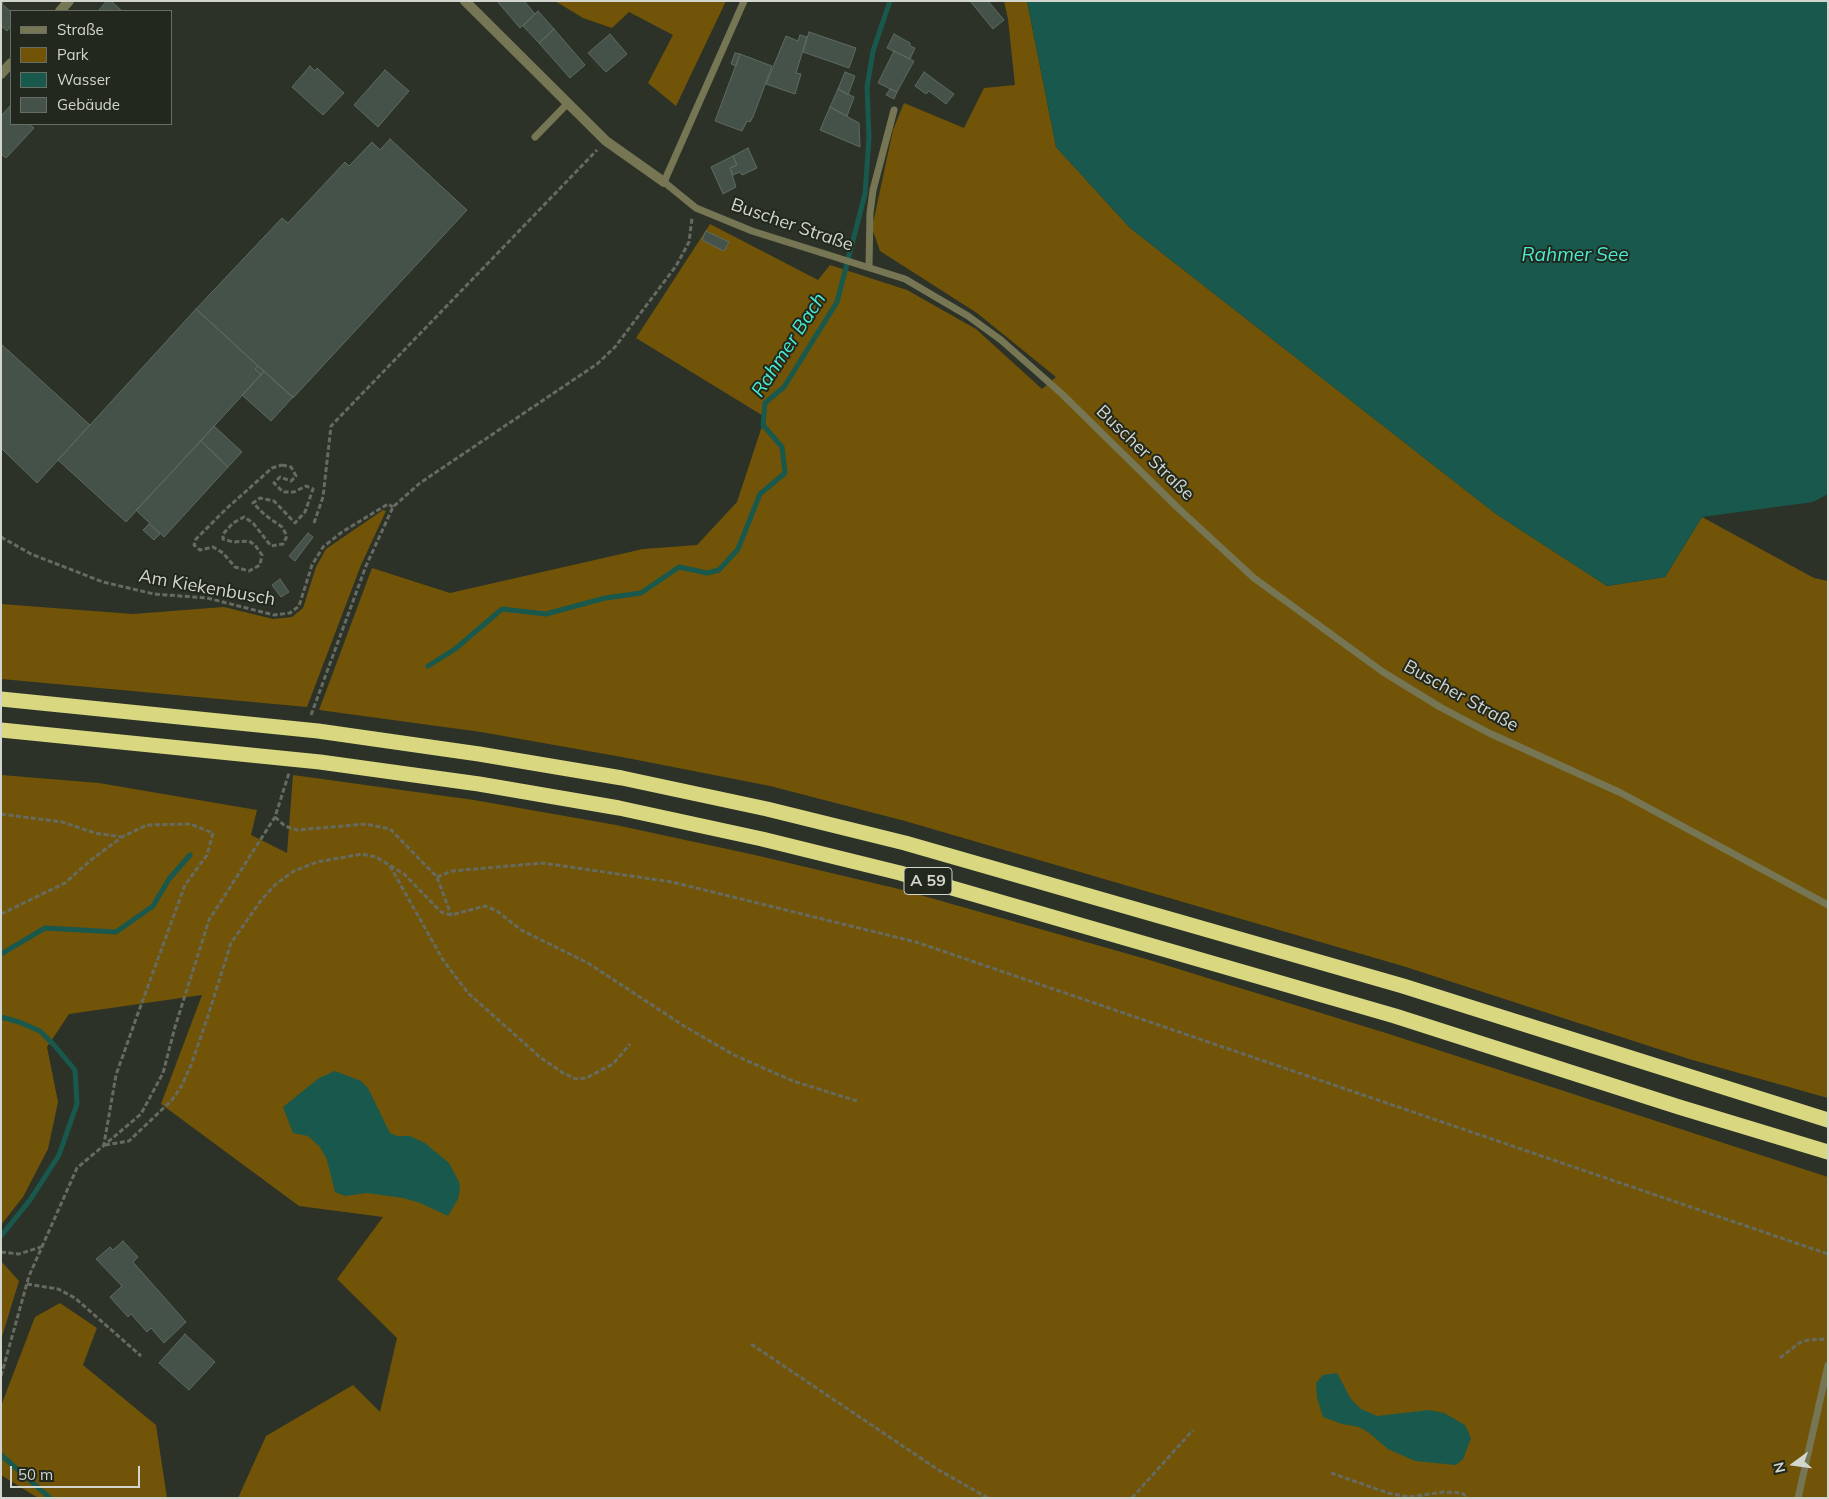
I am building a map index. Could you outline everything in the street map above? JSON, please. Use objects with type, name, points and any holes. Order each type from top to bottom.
[{"type":"highway","name":"A 59","points":[[1,699],[308,730],[480,754],[622,778],[767,809],[915,846],[1394,983],[1828,1120]]},
{"type":"highway","name":"A 59","points":[[1,730],[320,762],[470,783],[619,808],[762,839],[900,873],[1311,991],[1828,1152]]},
{"type":"street","name":"Buscher Straße","points":[[465,1],[606,141],[664,182]]},
{"type":"street","points":[[1,74],[10,64]]},
{"type":"lane","points":[[664,182],[744,1]]},
{"type":"lane","points":[[535,136],[567,104]]},
{"type":"lane","points":[[869,267],[870,213],[873,190],[894,110]]},
{"type":"lane","name":"Buscher Straße","points":[[664,182],[696,208],[752,231],[905,279],[968,316],[1001,340],[1062,394],[1179,509],[1259,583],[1383,672],[1440,707],[1489,733],[1621,794],[1828,905]]},
{"type":"lane","points":[[1798,1498],[1828,1365]]},
{"type":"path","points":[[314,523],[323,497],[331,426],[606,141]]},
{"type":"path","points":[[319,693],[366,566],[393,507],[420,483],[597,364],[615,347],[676,266],[689,242],[692,215],[696,208]]},
{"type":"path","points":[[291,467],[296,476],[291,481],[280,477],[274,483],[283,492],[294,492],[306,486],[313,489],[305,512],[294,523],[274,501],[260,498],[254,503],[265,515],[282,527],[287,536],[283,544],[271,546],[253,523],[244,517],[233,523],[223,534],[223,539],[233,542],[249,541],[255,545],[262,555],[260,565],[249,571],[235,567],[223,553],[213,546],[200,550],[194,545],[196,539],[272,468],[291,467]]},
{"type":"path","name":"Am Kiekenbusch","points":[[1,537],[31,554],[104,582],[154,594],[207,598],[274,615],[290,613],[299,606],[312,565],[323,548],[342,532],[388,504],[393,507]]},
{"type":"path","points":[[1,1376],[27,1284],[78,1168],[140,1114],[163,1073],[175,1027],[209,920],[275,817],[282,792]]},
{"type":"path","points":[[1,814],[62,822],[95,833],[122,838]]},
{"type":"path","points":[[275,817],[285,826],[297,830],[366,824],[390,829],[438,877],[451,915]]},
{"type":"path","points":[[1,914],[65,883],[91,860],[122,838],[147,825],[190,824],[213,833],[207,855],[185,885],[116,1075],[104,1145]]},
{"type":"path","points":[[104,1145],[130,1141],[172,1100],[181,1087],[192,1065],[208,1019],[231,943],[250,913],[276,884],[294,871],[317,862],[362,854],[376,858],[404,874],[441,912],[451,915],[485,906],[497,911],[521,930],[588,963],[684,1026],[734,1055],[793,1081],[857,1101]]},
{"type":"path","points":[[438,877],[452,871],[543,863],[672,882],[916,942],[1828,1254]]},
{"type":"path","points":[[390,866],[443,960],[468,993],[541,1058],[563,1073],[576,1079],[586,1078],[613,1064],[630,1044]]},
{"type":"path","points":[[1,1252],[19,1254],[42,1247]]},
{"type":"path","points":[[27,1284],[58,1289],[75,1298],[141,1356]]},
{"type":"path","points":[[1780,1358],[1799,1343],[1808,1340],[1828,1339]]},
{"type":"path","points":[[751,1344],[937,1469],[988,1498]]},
{"type":"path","points":[[1132,1498],[1193,1430]]},
{"type":"path","points":[[1331,1473],[1402,1496],[1409,1497],[1443,1492],[1462,1493],[1468,1498]]},
{"type":"green space","points":[[555,1],[726,1],[676,106],[648,83],[673,35],[629,12],[612,28],[583,18]]},
{"type":"green space","points":[[1004,1],[1027,1],[1056,147],[1130,228],[1496,514],[1607,586],[1665,577],[1702,517],[1814,578],[1828,581],[1828,1098],[1689,1059],[1406,967],[905,821],[770,786],[481,732],[319,710],[372,568],[450,593],[643,549],[697,545],[737,502],[765,417],[636,338],[710,224],[818,280],[830,265],[907,290],[976,329],[1042,389],[1056,377],[977,313],[880,251],[872,228],[893,130],[904,103],[964,128],[984,88],[1015,85],[1008,19]]},
{"type":"green space","points":[[383,510],[386,511],[361,565],[307,707],[1,679],[1,604],[133,614],[224,607],[273,619],[292,617],[303,608],[316,567],[326,549]]},
{"type":"green space","points":[[1,775],[99,783],[257,810],[251,835],[287,853],[293,775],[474,800],[616,825],[755,855],[899,889],[1146,959],[1389,1034],[1828,1177],[1828,1498],[238,1498],[266,1436],[353,1385],[380,1412],[397,1338],[337,1279],[383,1217],[299,1206],[161,1104],[202,995],[69,1014],[47,1047],[58,1102],[48,1149],[23,1197],[1,1225]]},
{"type":"green space","points":[[1,1261],[19,1281],[1,1340]]},
{"type":"green space","points":[[60,1303],[97,1328],[83,1365],[156,1425],[167,1498],[38,1498],[1,1475],[1,1406],[35,1317]]},
{"type":"water","name":"Rahmer See","points":[[1027,1],[1828,1],[1828,494],[1813,502],[1702,517],[1665,577],[1607,586],[1496,514],[1130,228],[1056,147]]},
{"type":"water","points":[[335,1071],[361,1081],[368,1088],[390,1133],[397,1136],[410,1136],[425,1143],[449,1163],[459,1182],[460,1190],[458,1199],[448,1216],[420,1203],[403,1198],[367,1193],[345,1196],[335,1192],[327,1160],[320,1147],[308,1136],[293,1133],[283,1107],[319,1078]]},
{"type":"water","points":[[1337,1373],[1351,1399],[1361,1409],[1377,1416],[1429,1410],[1444,1413],[1465,1425],[1471,1438],[1463,1459],[1456,1465],[1415,1461],[1388,1449],[1359,1427],[1342,1424],[1323,1417],[1317,1398],[1316,1383],[1323,1375]]},
{"type":"building","points":[[1,1],[4,1],[2,4],[10,11],[10,27],[7,31],[1,26]]},
{"type":"building","points":[[107,1],[111,1],[121,10],[99,10]]},
{"type":"building","points":[[497,1],[524,1],[535,14],[520,28]]},
{"type":"building","points":[[970,1],[988,1],[1004,20],[993,29]]},
{"type":"building","points":[[538,11],[554,29],[539,43],[523,26]]},
{"type":"building","points":[[554,29],[585,65],[570,78],[539,43]]},
{"type":"building","points":[[809,32],[856,48],[849,68],[803,52]]},
{"type":"building","points":[[610,34],[627,54],[606,72],[588,53]]},
{"type":"building","points":[[894,34],[915,48],[910,59],[887,48]]},
{"type":"building","points":[[800,35],[807,37],[796,73],[801,74],[795,94],[766,84],[786,36],[798,41]]},
{"type":"building","points":[[894,51],[914,61],[897,92],[878,83]]},
{"type":"building","points":[[735,53],[740,54],[736,66],[731,64]]},
{"type":"building","points":[[740,54],[772,66],[753,117],[750,122],[747,121],[742,131],[715,121]]},
{"type":"building","points":[[310,66],[315,71],[317,68],[344,93],[323,115],[292,87]]},
{"type":"building","points":[[385,70],[409,91],[378,127],[354,105]]},
{"type":"building","points":[[845,72],[855,76],[848,95],[838,89]]},
{"type":"building","points":[[924,72],[954,94],[946,104],[929,91],[926,94],[915,86]]},
{"type":"building","points":[[838,89],[854,97],[847,116],[830,107]]},
{"type":"building","points":[[890,89],[897,92],[894,99],[886,95]]},
{"type":"building","points":[[10,106],[10,125],[30,125],[34,128],[6,158],[1,154],[1,116]]},
{"type":"building","points":[[830,107],[859,123],[860,147],[820,130]]},
{"type":"building","points":[[390,139],[467,210],[293,398],[196,309],[282,218],[288,223],[345,162],[349,166],[372,142],[380,150]]},
{"type":"building","points":[[748,148],[757,168],[742,175],[740,172],[733,175],[730,168],[737,165],[733,156]]},
{"type":"building","points":[[733,156],[737,165],[730,168],[736,187],[723,194],[711,167]]},
{"type":"building","points":[[706,231],[729,242],[724,251],[702,240]]},
{"type":"building","points":[[196,309],[258,366],[255,369],[261,375],[126,522],[58,460]]},
{"type":"building","points":[[1,344],[90,425],[37,483],[1,448]]},
{"type":"building","points":[[258,366],[264,371],[261,375],[255,369]]},
{"type":"building","points":[[264,371],[293,397],[271,421],[242,395]]},
{"type":"building","points":[[214,426],[242,452],[228,467],[201,441]]},
{"type":"building","points":[[201,441],[228,467],[164,537],[136,510]]},
{"type":"building","points":[[149,524],[160,534],[154,540],[143,530]]},
{"type":"building","points":[[308,533],[313,537],[295,561],[289,556]]},
{"type":"building","points":[[280,579],[289,592],[281,597],[272,585]]},
{"type":"building","points":[[123,1241],[138,1257],[133,1262],[186,1322],[164,1343],[151,1328],[147,1332],[131,1314],[128,1317],[110,1297],[122,1286],[96,1259],[110,1247],[113,1250]]},
{"type":"building","points":[[185,1334],[215,1362],[189,1390],[159,1363]]},
{"type":"waterway","name":"Rahmer Bach","points":[[428,666],[455,649],[502,609],[546,614],[605,598],[641,593],[679,567],[707,573],[719,570],[738,549],[760,494],[785,473],[782,447],[763,425],[765,403],[784,387],[837,302],[865,194],[869,137],[867,87],[873,51],[890,1]]},
{"type":"waterway","name":"Rahmer Bach","points":[[1,954],[45,928],[116,932],[153,906],[169,879],[190,855]]},
{"type":"waterway","points":[[1,1017],[40,1031],[54,1045],[75,1070],[77,1104],[59,1155],[30,1200],[1,1236]]},
{"type":"waterway","points":[[1,1455],[50,1498]]}]
